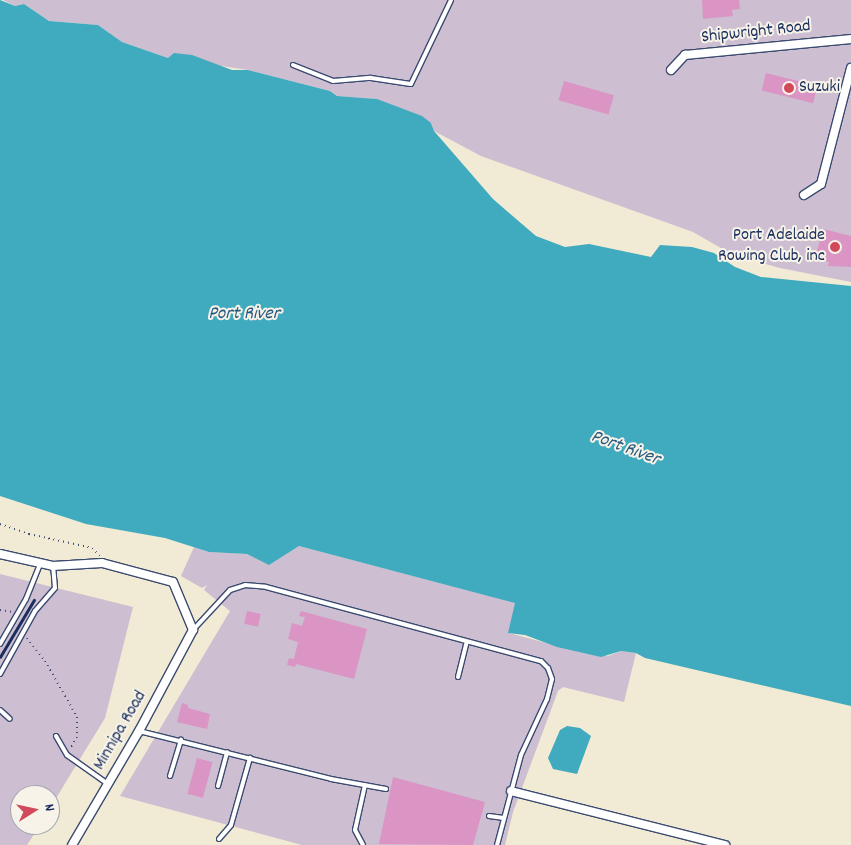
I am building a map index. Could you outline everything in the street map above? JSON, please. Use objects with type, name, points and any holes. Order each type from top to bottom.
[{"type":"street","name":"Shipwright Road","points":[[671,70],[685,55],[851,38]]},
{"type":"street","points":[[804,195],[821,184],[851,68]]},
{"type":"street","points":[[0,554],[53,566],[102,563],[173,582],[193,630]]},
{"type":"street","name":"Minnipa Road","points":[[72,845],[139,731],[193,630]]},
{"type":"street","points":[[511,791],[725,845]]},
{"type":"lane","points":[[292,65],[333,81],[371,78],[411,84],[451,0]]},
{"type":"lane","points":[[0,644],[18,612],[40,564]]},
{"type":"lane","points":[[0,674],[35,611],[55,588],[53,566]]},
{"type":"lane","points":[[193,630],[230,590],[245,585],[266,587],[540,661],[548,668],[552,678],[547,699],[521,755],[497,845]]},
{"type":"lane","points":[[458,677],[467,642]]},
{"type":"lane","points":[[0,710],[10,719]]},
{"type":"lane","points":[[139,731],[386,789]]},
{"type":"lane","points":[[56,736],[67,755],[108,784]]},
{"type":"lane","points":[[170,776],[181,740]]},
{"type":"lane","points":[[218,786],[226,752]]},
{"type":"lane","points":[[220,839],[231,825],[250,758]]},
{"type":"lane","points":[[363,845],[356,830],[365,785]]},
{"type":"lane","points":[[489,816],[504,818]]},
{"type":"path","points":[[0,524],[92,548],[102,563]]},
{"type":"path","points":[[0,610],[18,612]]},
{"type":"path","points":[[22,634],[45,661],[77,717],[77,737],[67,755]]},
{"type":"shaded area","points":[[3,0],[851,0],[851,282],[780,268],[733,255],[693,232],[481,156],[434,131],[431,123],[377,99],[337,96],[330,91],[248,70],[168,58],[122,42],[98,25],[49,21],[24,4],[15,6]]},
{"type":"shaded area","points":[[299,546],[516,603],[509,633],[580,652],[608,656],[621,651],[636,653],[624,702],[563,687],[558,691],[513,812],[505,845],[302,845],[120,796],[230,611],[204,590],[207,585],[202,588],[181,576],[194,547],[209,552],[247,554],[269,564]]},
{"type":"shaded area","points":[[0,574],[133,607],[105,718],[60,792],[60,785],[10,785],[10,835],[34,835],[27,845],[0,845]]},
{"type":"water","name":"Port River","points":[[0,0],[15,6],[24,4],[49,21],[98,25],[122,42],[168,58],[174,53],[192,55],[232,70],[248,70],[330,91],[337,96],[377,99],[422,116],[431,123],[434,131],[493,199],[536,236],[565,247],[589,244],[651,257],[660,245],[692,247],[714,253],[735,267],[761,277],[851,286],[851,706],[645,658],[636,653],[621,651],[601,657],[557,647],[525,635],[508,633],[515,603],[299,546],[269,565],[247,554],[209,552],[165,538],[86,524],[0,496]]},
{"type":"water","points":[[567,726],[580,728],[591,736],[577,774],[553,769],[548,758],[560,730]]},
{"type":"building","points":[[702,0],[739,0],[740,9],[732,10],[733,16],[703,19]]},
{"type":"building","name":"Suzuki","points":[[766,73],[817,86],[813,103],[762,90]]},
{"type":"building","points":[[564,81],[614,95],[608,115],[558,100]]},
{"type":"building","name":"Port Adelaide Rowing Club, inc","points":[[823,229],[851,236],[851,267],[828,266],[829,262],[815,258]]},
{"type":"building","points":[[247,611],[261,614],[258,627],[244,624]]},
{"type":"building","points":[[301,611],[367,629],[354,679],[296,664],[295,667],[287,665],[289,658],[294,659],[298,642],[288,639],[292,623],[302,626],[305,617],[299,616]]},
{"type":"building","points":[[182,703],[188,705],[188,708],[210,714],[207,729],[177,722]]},
{"type":"building","points":[[197,758],[212,762],[203,798],[187,794]]},
{"type":"building","points":[[393,777],[485,802],[473,845],[379,844]]},
{"type":"railway","points":[[0,657],[34,600]]},
{"type":"place","name":"Suzuki","points":[[789,88]]},
{"type":"place","name":"Port Adelaide Rowing Club, inc","points":[[835,247]]}]
